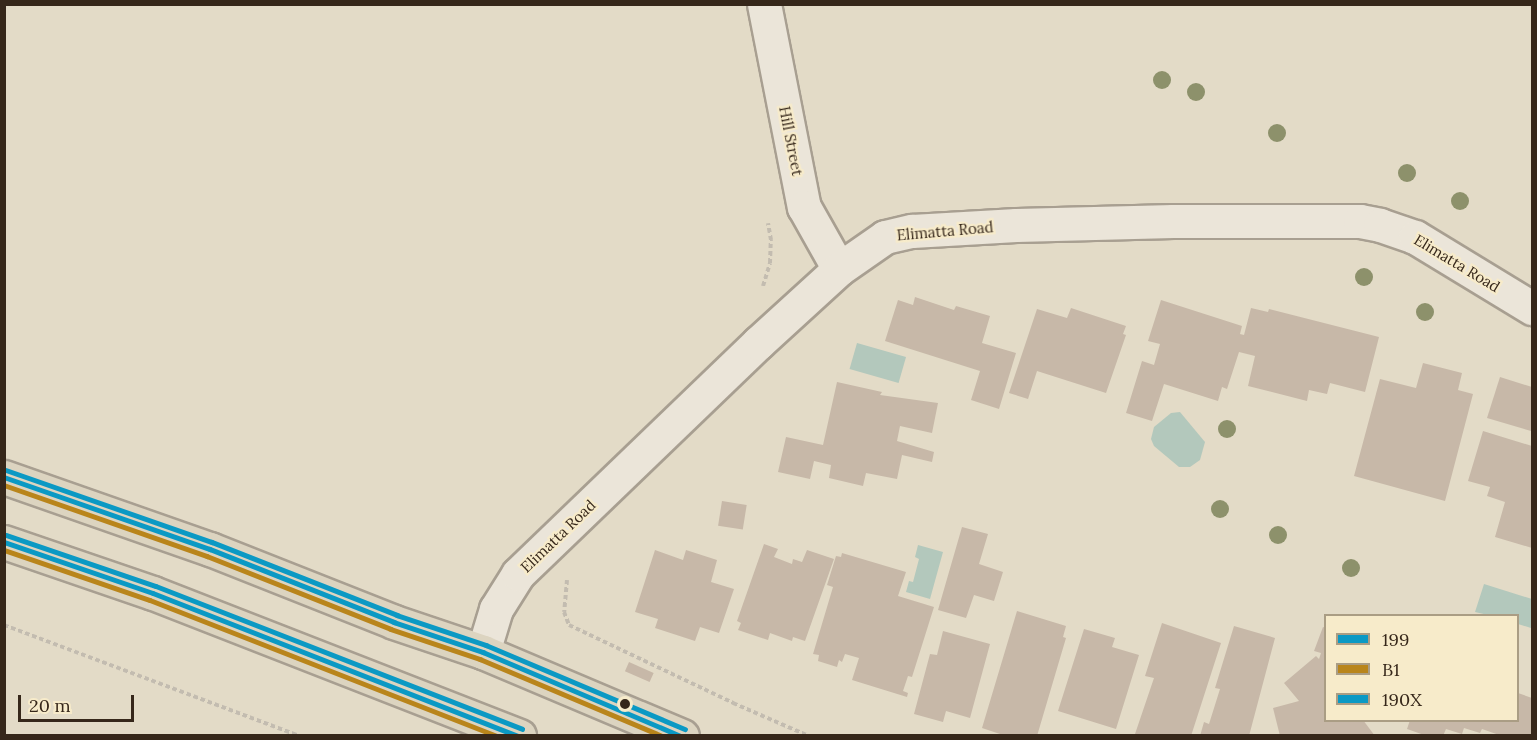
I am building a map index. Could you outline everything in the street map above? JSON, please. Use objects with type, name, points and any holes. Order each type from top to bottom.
[{"type":"highway","points":[[4,477],[210,549],[394,622],[483,652],[682,735]]},
{"type":"highway","points":[[4,542],[153,593],[465,724],[519,735]]},
{"type":"street","name":"Hill Street","points":[[764,4],[804,207],[839,269]]},
{"type":"street","name":"Elimatta Road","points":[[483,652],[496,609],[518,574],[839,269],[885,237],[912,231],[1163,221],[1360,221],[1415,237],[1533,308]]},
{"type":"path","points":[[762,290],[770,263],[771,240],[767,218]]},
{"type":"path","points":[[4,625],[300,735]]},
{"type":"path","points":[[569,626],[809,735]]},
{"type":"shaded area","points":[[857,343],[906,357],[899,383],[850,369]]},
{"type":"shaded area","points":[[1180,412],[1205,442],[1200,460],[1190,467],[1179,467],[1154,446],[1151,439],[1154,427],[1171,413]]},
{"type":"shaded area","points":[[918,545],[943,552],[930,599],[906,592],[909,581],[913,582],[919,559],[915,557]]},
{"type":"shaded area","points":[[1484,584],[1532,599],[1531,628],[1519,624],[1519,614],[1475,612]]},
{"type":"building","points":[[915,297],[954,310],[956,306],[990,316],[982,343],[1016,353],[999,409],[971,400],[980,371],[885,341],[898,300],[913,305]]},
{"type":"building","points":[[1161,300],[1242,326],[1240,334],[1244,335],[1251,308],[1268,312],[1269,309],[1379,337],[1365,392],[1330,383],[1327,394],[1309,390],[1307,401],[1248,386],[1255,356],[1239,352],[1227,389],[1222,387],[1218,401],[1164,384],[1152,421],[1126,413],[1142,361],[1154,365],[1160,344],[1148,341]]},
{"type":"building","points":[[1071,308],[1126,326],[1123,334],[1126,335],[1106,393],[1037,371],[1028,399],[1009,393],[1037,309],[1067,318]]},
{"type":"building","points":[[1423,363],[1462,373],[1458,390],[1473,394],[1445,501],[1354,476],[1380,379],[1416,388]]},
{"type":"building","points":[[1500,377],[1532,387],[1531,431],[1487,418]]},
{"type":"building","points":[[837,382],[882,392],[880,395],[938,403],[932,433],[900,426],[897,441],[934,452],[932,462],[902,455],[897,479],[866,473],[863,486],[829,478],[831,465],[814,461],[810,479],[778,472],[786,437],[823,445]]},
{"type":"building","points":[[1483,431],[1532,446],[1532,548],[1495,537],[1505,502],[1487,496],[1490,487],[1468,481]]},
{"type":"building","points":[[722,501],[747,505],[743,530],[718,526]]},
{"type":"building","points":[[962,527],[988,534],[979,564],[1003,572],[994,601],[974,595],[966,618],[938,610]]},
{"type":"building","points":[[764,544],[778,549],[774,557],[792,564],[793,559],[802,562],[807,550],[834,559],[805,641],[793,637],[792,641],[770,633],[768,640],[738,630],[741,623],[737,621]]},
{"type":"building","points":[[655,550],[683,560],[686,550],[717,560],[711,582],[734,589],[719,633],[700,627],[695,641],[655,628],[658,619],[635,612]]},
{"type":"building","points":[[842,553],[906,572],[898,596],[934,607],[912,677],[908,676],[903,691],[908,693],[907,697],[852,680],[859,658],[845,654],[842,662],[839,660],[837,667],[818,661],[819,655],[813,654],[833,587],[827,585],[836,556],[841,557]]},
{"type":"building","points":[[1017,611],[1066,626],[1063,637],[1066,638],[1037,736],[1006,736],[982,728]]},
{"type":"building","points":[[1162,623],[1221,643],[1191,736],[1135,734],[1154,678],[1145,676]]},
{"type":"building","points":[[1234,626],[1275,638],[1249,736],[1200,736],[1204,722],[1209,724],[1220,689],[1215,688]]},
{"type":"building","points":[[1324,627],[1324,722],[1364,722],[1375,736],[1280,736],[1273,708],[1299,701],[1284,683],[1316,656],[1319,659],[1321,653],[1314,651]]},
{"type":"building","points":[[1084,629],[1115,638],[1112,647],[1139,655],[1116,729],[1058,711]]},
{"type":"building","points":[[943,631],[990,644],[970,718],[946,711],[943,722],[914,714],[930,654],[937,655]]},
{"type":"building","points":[[629,662],[654,673],[650,682],[625,671]]},
{"type":"building","points":[[1519,693],[1532,698],[1532,736],[1502,736],[1482,729],[1480,733],[1464,728],[1462,734],[1446,729],[1443,736],[1427,736],[1407,729],[1409,722],[1519,722]]},
{"type":"transit line","name":"190X","points":[[6,470],[212,542],[397,615],[486,645],[685,729]]},
{"type":"transit line","name":"199","points":[[4,477],[210,549],[394,622],[483,652],[681,736]]},
{"type":"transit line","name":"B1","points":[[4,485],[207,556],[391,629],[480,659],[662,736]]},
{"type":"transit line","name":"190X","points":[[6,535],[156,586],[522,729]]},
{"type":"transit line","name":"199","points":[[4,542],[153,593],[518,736]]},
{"type":"transit line","name":"B1","points":[[4,550],[150,600],[497,736]]}]
